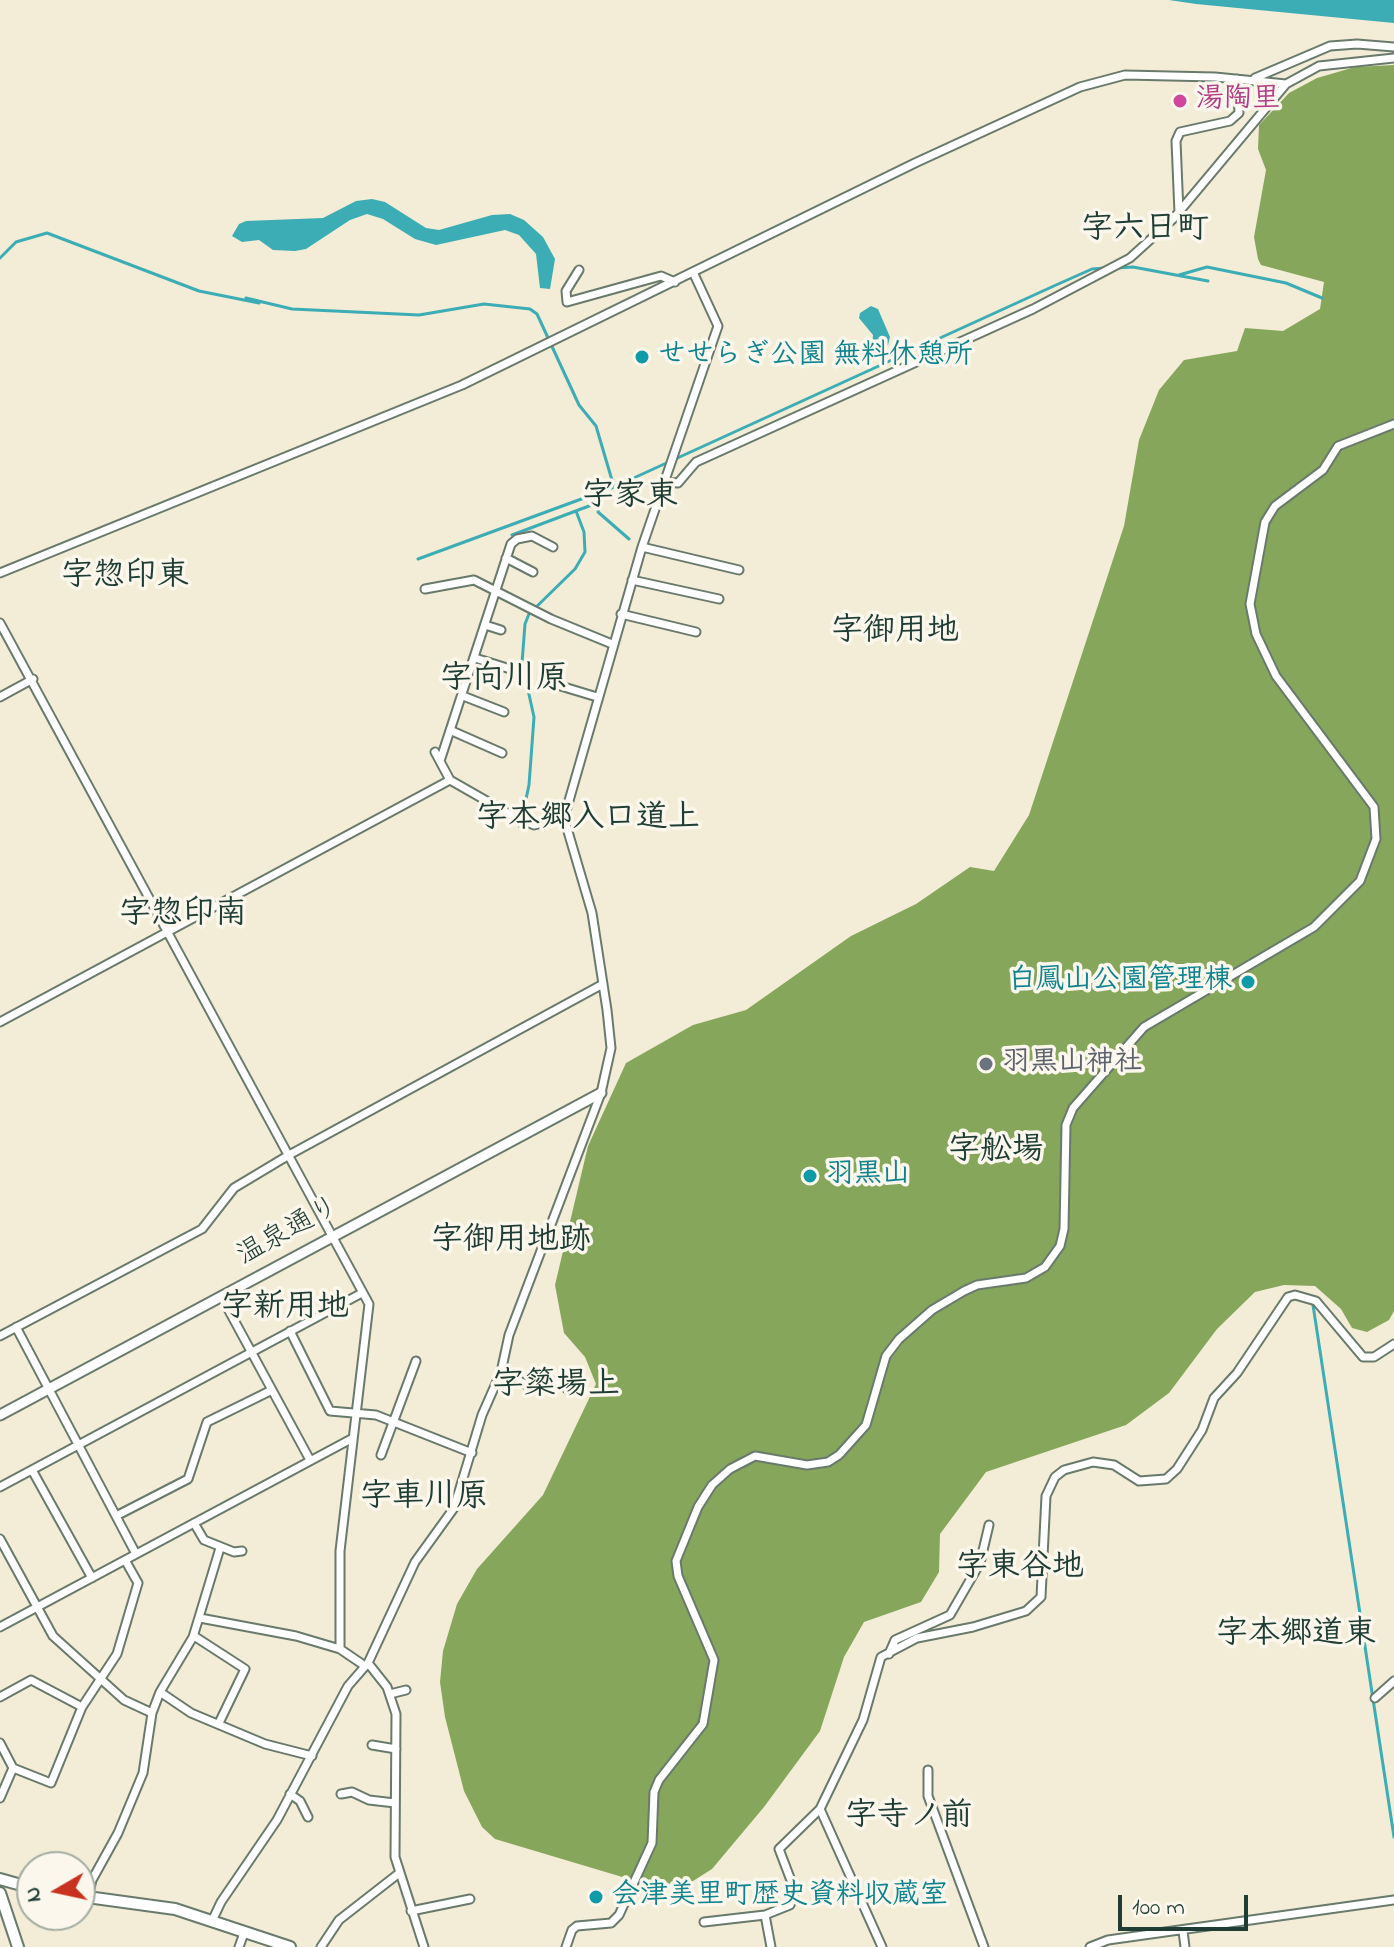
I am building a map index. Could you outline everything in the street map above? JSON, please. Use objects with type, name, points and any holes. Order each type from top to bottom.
[{"type":"main road","points":[[0,1893],[18,1947]]},
{"type":"main road","points":[[96,1899],[175,1909],[290,1947]]},
{"type":"street","points":[[1253,79],[1330,46],[1357,44],[1394,47]]},
{"type":"street","points":[[665,479],[678,483],[696,462],[1102,276],[1150,243],[1179,213],[1286,84],[1319,66],[1394,58]]},
{"type":"street","points":[[0,573],[462,385],[915,163],[1092,82],[1125,75],[1253,79],[1286,84]]},
{"type":"street","points":[[1179,213],[1176,141],[1180,132],[1230,121],[1239,113],[1237,79]]},
{"type":"street","points":[[579,270],[566,291],[567,302],[661,276],[675,282]]},
{"type":"street","points":[[212,1921],[312,1756],[348,1686],[367,1665],[415,1562],[454,1508],[482,1415],[501,1372],[509,1335],[601,1093],[611,1048],[603,984],[592,913],[564,818],[621,614],[718,326],[693,272]]},
{"type":"street","points":[[566,1947],[572,1930],[577,1926],[616,1920],[652,1843],[654,1792],[659,1780],[703,1724],[714,1660],[678,1576],[676,1561],[698,1507],[712,1485],[730,1469],[755,1456],[807,1465],[828,1462],[839,1455],[866,1425],[886,1356],[899,1339],[932,1310],[964,1291],[977,1285],[1026,1278],[1045,1267],[1060,1246],[1064,1229],[1066,1125],[1073,1108],[1144,1027],[1314,927],[1360,881],[1376,839],[1374,807],[1276,676],[1256,634],[1250,604],[1265,522],[1275,506],[1323,470],[1338,446],[1394,424]]},
{"type":"street","points":[[440,761],[506,558],[517,539],[532,536],[553,547]]},
{"type":"street","points":[[642,547],[739,570]]},
{"type":"street","points":[[506,558],[533,572]]},
{"type":"street","points":[[425,589],[474,580],[551,619],[612,644]]},
{"type":"street","points":[[632,580],[719,599]]},
{"type":"street","points":[[621,614],[696,632]]},
{"type":"street","points":[[0,623],[369,1304],[340,1551],[340,1649]]},
{"type":"street","points":[[485,625],[501,630]]},
{"type":"street","points":[[475,658],[507,668]]},
{"type":"street","points":[[0,697],[33,679]]},
{"type":"street","points":[[554,684],[597,697]]},
{"type":"street","points":[[463,696],[504,712]]},
{"type":"street","points":[[452,731],[502,753]]},
{"type":"street","points":[[435,752],[450,780],[513,816],[534,825],[564,818]]},
{"type":"street","points":[[0,1022],[450,780]]},
{"type":"street","points":[[0,1336],[202,1229],[234,1188],[289,1155],[603,984]]},
{"type":"street","name":"温泉通り","points":[[0,1415],[601,1093]]},
{"type":"street","points":[[0,1487],[362,1293]]},
{"type":"street","points":[[704,1922],[765,1915],[783,1909],[794,1899],[795,1891],[779,1849],[820,1809],[863,1720],[881,1657],[917,1638],[1026,1611],[1041,1597],[1046,1496],[1055,1477],[1064,1470],[1093,1462],[1114,1465],[1139,1481],[1166,1479],[1177,1469],[1202,1430],[1209,1404],[1237,1373],[1288,1297],[1295,1295],[1316,1301],[1363,1357],[1374,1357],[1394,1344]]},
{"type":"street","points":[[221,1296],[310,1460]]},
{"type":"street","points":[[16,1327],[136,1554]]},
{"type":"street","points":[[290,1331],[330,1411],[376,1415],[472,1453]]},
{"type":"street","points":[[381,1455],[396,1422],[416,1361]]},
{"type":"street","points":[[501,1372],[529,1386],[557,1381],[571,1392]]},
{"type":"street","points":[[116,1516],[188,1479],[207,1422],[272,1390]]},
{"type":"street","points":[[0,1627],[353,1438]]},
{"type":"street","points":[[32,1470],[92,1578]]},
{"type":"street","points":[[194,1523],[202,1538],[220,1548],[242,1551]]},
{"type":"street","points":[[889,1654],[895,1640],[950,1615],[980,1563],[989,1525]]},
{"type":"street","points":[[0,1539],[3,1553],[53,1636],[124,1700],[152,1713]]},
{"type":"street","points":[[96,1873],[118,1833],[143,1773],[152,1713],[160,1692],[194,1636],[220,1548]]},
{"type":"street","points":[[0,1743],[13,1768],[51,1783],[82,1707],[117,1654],[138,1583],[125,1560]]},
{"type":"street","points":[[200,1618],[296,1636],[340,1649],[367,1665],[390,1694],[396,1714],[398,1874],[424,1947]]},
{"type":"street","points":[[194,1636],[245,1669],[219,1723]]},
{"type":"street","points":[[0,1697],[31,1680],[82,1707]]},
{"type":"street","points":[[1375,1698],[1394,1681]]},
{"type":"street","points":[[390,1694],[406,1690]]},
{"type":"street","points":[[160,1692],[191,1713],[265,1744],[312,1756]]},
{"type":"street","points":[[372,1745],[396,1749]]},
{"type":"street","points":[[0,1798],[13,1768]]},
{"type":"street","points":[[928,1770],[928,1796],[984,1947]]},
{"type":"street","points":[[341,1794],[352,1792],[369,1800],[395,1803]]},
{"type":"street","points":[[290,1794],[300,1801],[308,1817]]},
{"type":"street","points":[[820,1809],[882,1947]]},
{"type":"street","points":[[321,1947],[339,1920],[398,1874]]},
{"type":"street","points":[[411,1911],[470,1899]]},
{"type":"street","points":[[1090,1947],[1108,1940],[1394,1900]]},
{"type":"street","points":[[765,1915],[771,1947]]},
{"type":"street","points":[[1183,1931],[1185,1947]]},
{"type":"street","points":[[239,1947],[244,1933]]},
{"type":"street","points":[[1146,1936],[1147,1947]]},
{"type":"green space","points":[[1394,65],[1394,1311],[1389,1320],[1367,1332],[1352,1328],[1341,1309],[1315,1286],[1284,1285],[1255,1292],[1217,1329],[1169,1393],[1126,1425],[986,1472],[940,1534],[939,1572],[921,1602],[864,1622],[844,1657],[820,1731],[764,1807],[712,1869],[693,1881],[680,1885],[629,1879],[495,1839],[482,1827],[464,1791],[445,1717],[440,1682],[443,1651],[457,1604],[477,1569],[543,1495],[596,1384],[585,1357],[564,1333],[555,1285],[588,1146],[626,1063],[693,1025],[746,1010],[851,936],[916,904],[970,867],[994,871],[1029,815],[1124,526],[1139,440],[1159,390],[1184,360],[1237,351],[1245,328],[1283,331],[1320,309],[1324,282],[1261,265],[1258,259],[1254,237],[1266,170],[1258,149],[1259,125],[1289,93],[1317,78],[1355,67]]},
{"type":"water","points":[[1169,0],[1394,0],[1394,23],[1196,4]]},
{"type":"water","points":[[372,199],[385,202],[426,228],[439,230],[492,215],[510,214],[524,220],[543,237],[555,259],[550,289],[540,288],[536,254],[519,235],[505,230],[436,245],[415,239],[383,219],[367,214],[350,220],[306,249],[295,251],[273,250],[259,240],[242,242],[232,236],[239,224],[246,221],[323,218],[356,201]]},
{"type":"water","points":[[871,306],[878,309],[890,337],[888,345],[878,351],[872,350],[873,335],[859,318],[860,313]]},
{"type":"waterway","points":[[0,258],[16,242],[47,233],[199,291],[259,303]]},
{"type":"waterway","points":[[1117,268],[1133,267],[1208,281]]},
{"type":"waterway","points":[[1179,275],[1207,267],[1286,283],[1322,298]]},
{"type":"waterway","points":[[246,298],[292,309],[419,315],[484,304],[530,309],[537,314],[579,405],[596,426],[614,487],[1056,285],[1092,269],[1105,268]]},
{"type":"waterway","points":[[418,559],[614,487]]},
{"type":"waterway","points":[[512,535],[597,503],[598,493]]},
{"type":"waterway","points":[[600,500],[598,512],[629,539]]},
{"type":"waterway","points":[[520,827],[529,785],[534,717],[522,663],[525,624],[529,614],[575,569],[585,552],[584,532],[576,511]]},
{"type":"waterway","points":[[1313,1305],[1394,1837]]},
{"type":"place","name":"湯陶里","points":[[1180,101]]},
{"type":"place","name":"せせらぎ公園 無料休憩所","points":[[642,357]]},
{"type":"place","name":"白鳳山公園管理棟","points":[[1248,982]]},
{"type":"place","name":"羽黒山神社","points":[[986,1064]]},
{"type":"place","name":"羽黒山","points":[[810,1176]]},
{"type":"place","name":"会津美里町歴史資料収蔵室","points":[[596,1897]]},
{"type":"district","name":"字六日町","points":[[1145,232]]},
{"type":"district","name":"字家東","points":[[630,499]]},
{"type":"district","name":"字惣印東","points":[[125,579]]},
{"type":"district","name":"字御用地","points":[[895,634]]},
{"type":"district","name":"字向川原","points":[[504,682]]},
{"type":"district","name":"字本郷入口道上","points":[[588,821]]},
{"type":"district","name":"字惣印南","points":[[183,917]]},
{"type":"district","name":"字舩場","points":[[996,1153]]},
{"type":"district","name":"字御用地跡","points":[[511,1243]]},
{"type":"district","name":"字新用地","points":[[285,1310]]},
{"type":"district","name":"字簗場上","points":[[556,1388]]},
{"type":"district","name":"字車川原","points":[[424,1500]]},
{"type":"district","name":"字東谷地","points":[[1020,1570]]},
{"type":"district","name":"字本郷道東","points":[[1296,1637]]},
{"type":"district","name":"字寺ノ前","points":[[909,1819]]}]
